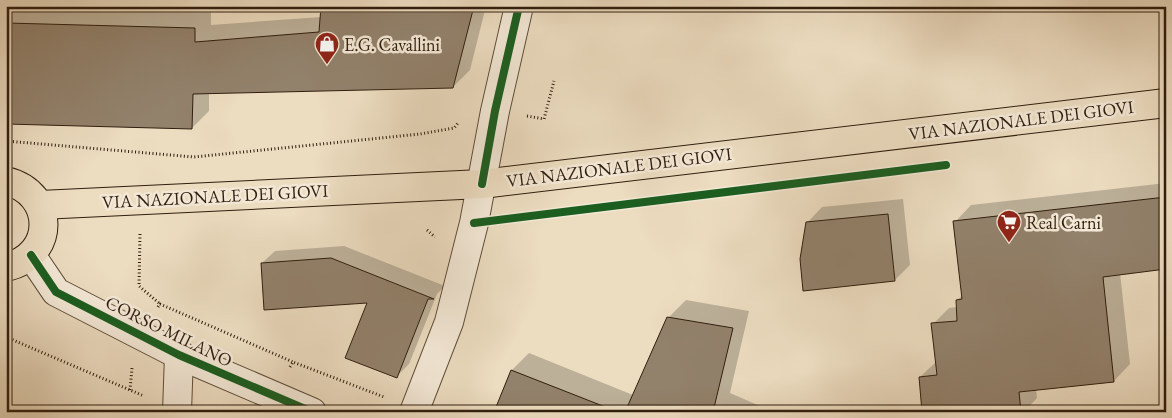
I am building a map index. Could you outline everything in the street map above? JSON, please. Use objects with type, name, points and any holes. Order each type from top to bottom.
[{"type":"main road","name":"VIA NAZIONALE DEI GIOVI","points":[[40,206],[482,184],[1166,102]]},
{"type":"main road","points":[[6,181],[14,182],[30,192],[40,206],[44,218],[40,244],[24,261],[6,267]]},
{"type":"street","points":[[414,412],[449,322],[474,223],[495,111],[519,6]]},
{"type":"street","name":"CORSO MILANO","points":[[31,255],[56,292],[179,355],[312,412]]},
{"type":"street","points":[[177,412],[179,355]]},
{"type":"path","points":[[6,141],[194,157],[420,134]]},
{"type":"path","points":[[140,228],[140,286],[160,304]]},
{"type":"path","points":[[426,230],[438,238]]},
{"type":"path","points":[[6,337],[130,390]]},
{"type":"path","points":[[278,398],[292,362],[389,399]]},
{"type":"building","points":[[321,6],[474,6],[453,88],[193,94],[192,129],[6,124],[6,23],[195,28],[195,42],[319,32]]},
{"type":"building","points":[[1166,197],[1166,269],[1103,277],[1114,382],[1019,392],[1021,412],[922,412],[919,377],[937,375],[931,323],[957,321],[956,300],[962,299],[953,221]]},
{"type":"building","points":[[888,214],[895,281],[803,291],[800,259],[806,222]]},
{"type":"building","points":[[331,258],[434,299],[428,299],[397,378],[345,358],[367,303],[264,310],[261,263]]},
{"type":"building","points":[[667,317],[733,328],[713,412],[625,412]]},
{"type":"building","points":[[511,370],[613,410],[612,412],[494,412]]},
{"type":"cycle path","points":[[482,184],[495,111],[519,6]]},
{"type":"cycle path","points":[[474,223],[946,165]]},
{"type":"cycle path","points":[[31,255],[56,292],[179,355],[312,412]]},
{"type":"place","name":"E.G. Cavallini","points":[[327,65]]},
{"type":"place","name":"Real Carni","points":[[1009,243]]}]
